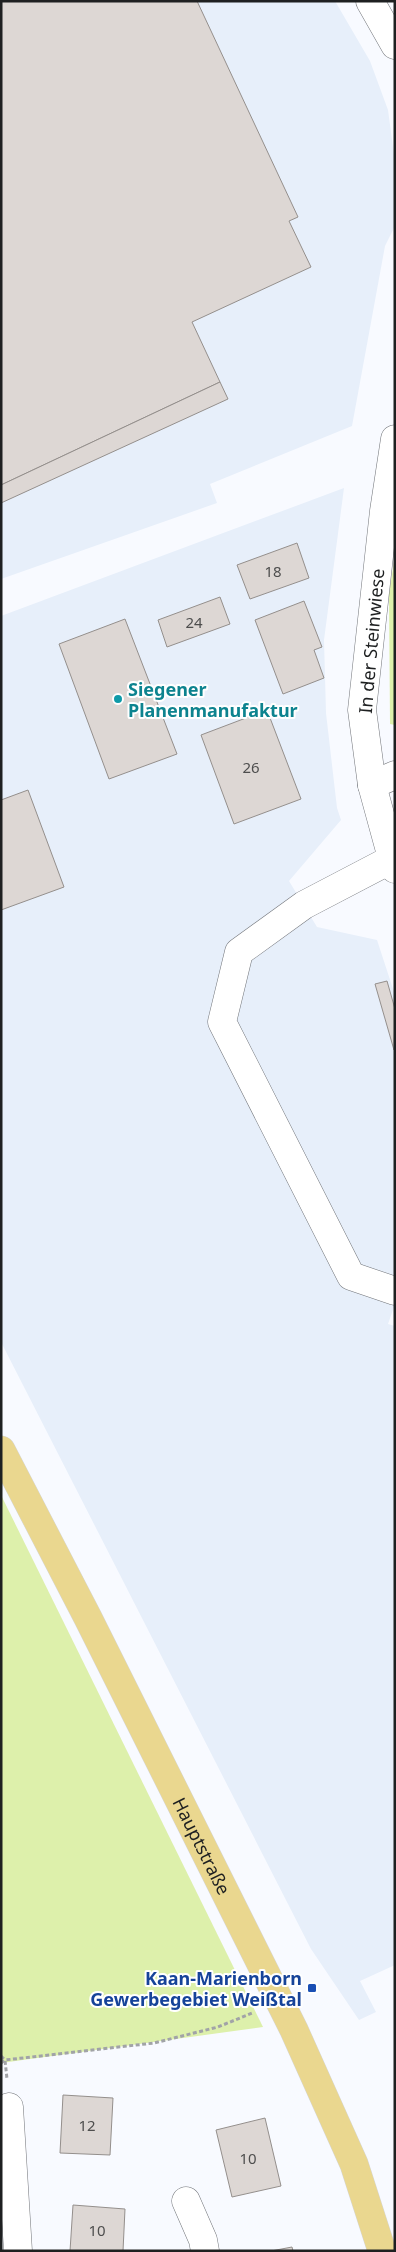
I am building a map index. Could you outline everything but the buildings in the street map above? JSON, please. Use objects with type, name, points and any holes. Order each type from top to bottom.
[{"type":"main road","name":"Hauptstraße","points":[[1,1450],[280,2002],[354,2164],[382,2251]]},
{"type":"street","points":[[370,1],[395,45]]},
{"type":"street","name":"In der Steinwiese","points":[[393,864],[383,780],[362,710],[384,511],[395,440]]},
{"type":"street","points":[[393,864],[304,905],[239,952],[222,1022],[351,1276],[395,1291]]},
{"type":"street","points":[[9,2107],[18,2251]]},
{"type":"street","points":[[186,2201],[203,2240],[205,2251]]},
{"type":"path","points":[[1,2056],[3,2062],[154,2043],[218,2026],[280,2002]]},
{"type":"shaded area","points":[[1,1],[335,1],[370,61],[388,110],[395,162],[395,226],[385,246],[352,426],[210,484],[217,503],[1,579]]},
{"type":"shaded area","points":[[344,488],[324,640],[326,713],[337,808],[341,820],[289,881],[317,927],[377,940],[395,995],[395,1304],[388,1324],[395,1326],[395,1965],[360,1981],[376,2012],[359,2020],[311,1949],[1,1342],[1,616]]},
{"type":"green space","points":[[395,556],[395,725],[390,724],[389,593]]},
{"type":"green space","points":[[1,1495],[263,2027],[1,2063]]},
{"type":"place","name":"Siegener Planenmanufaktur","points":[[118,699]]},
{"type":"place","name":"Kaan-Marienborn Gewerbegebiet Weißtal","points":[[312,1988]]}]
